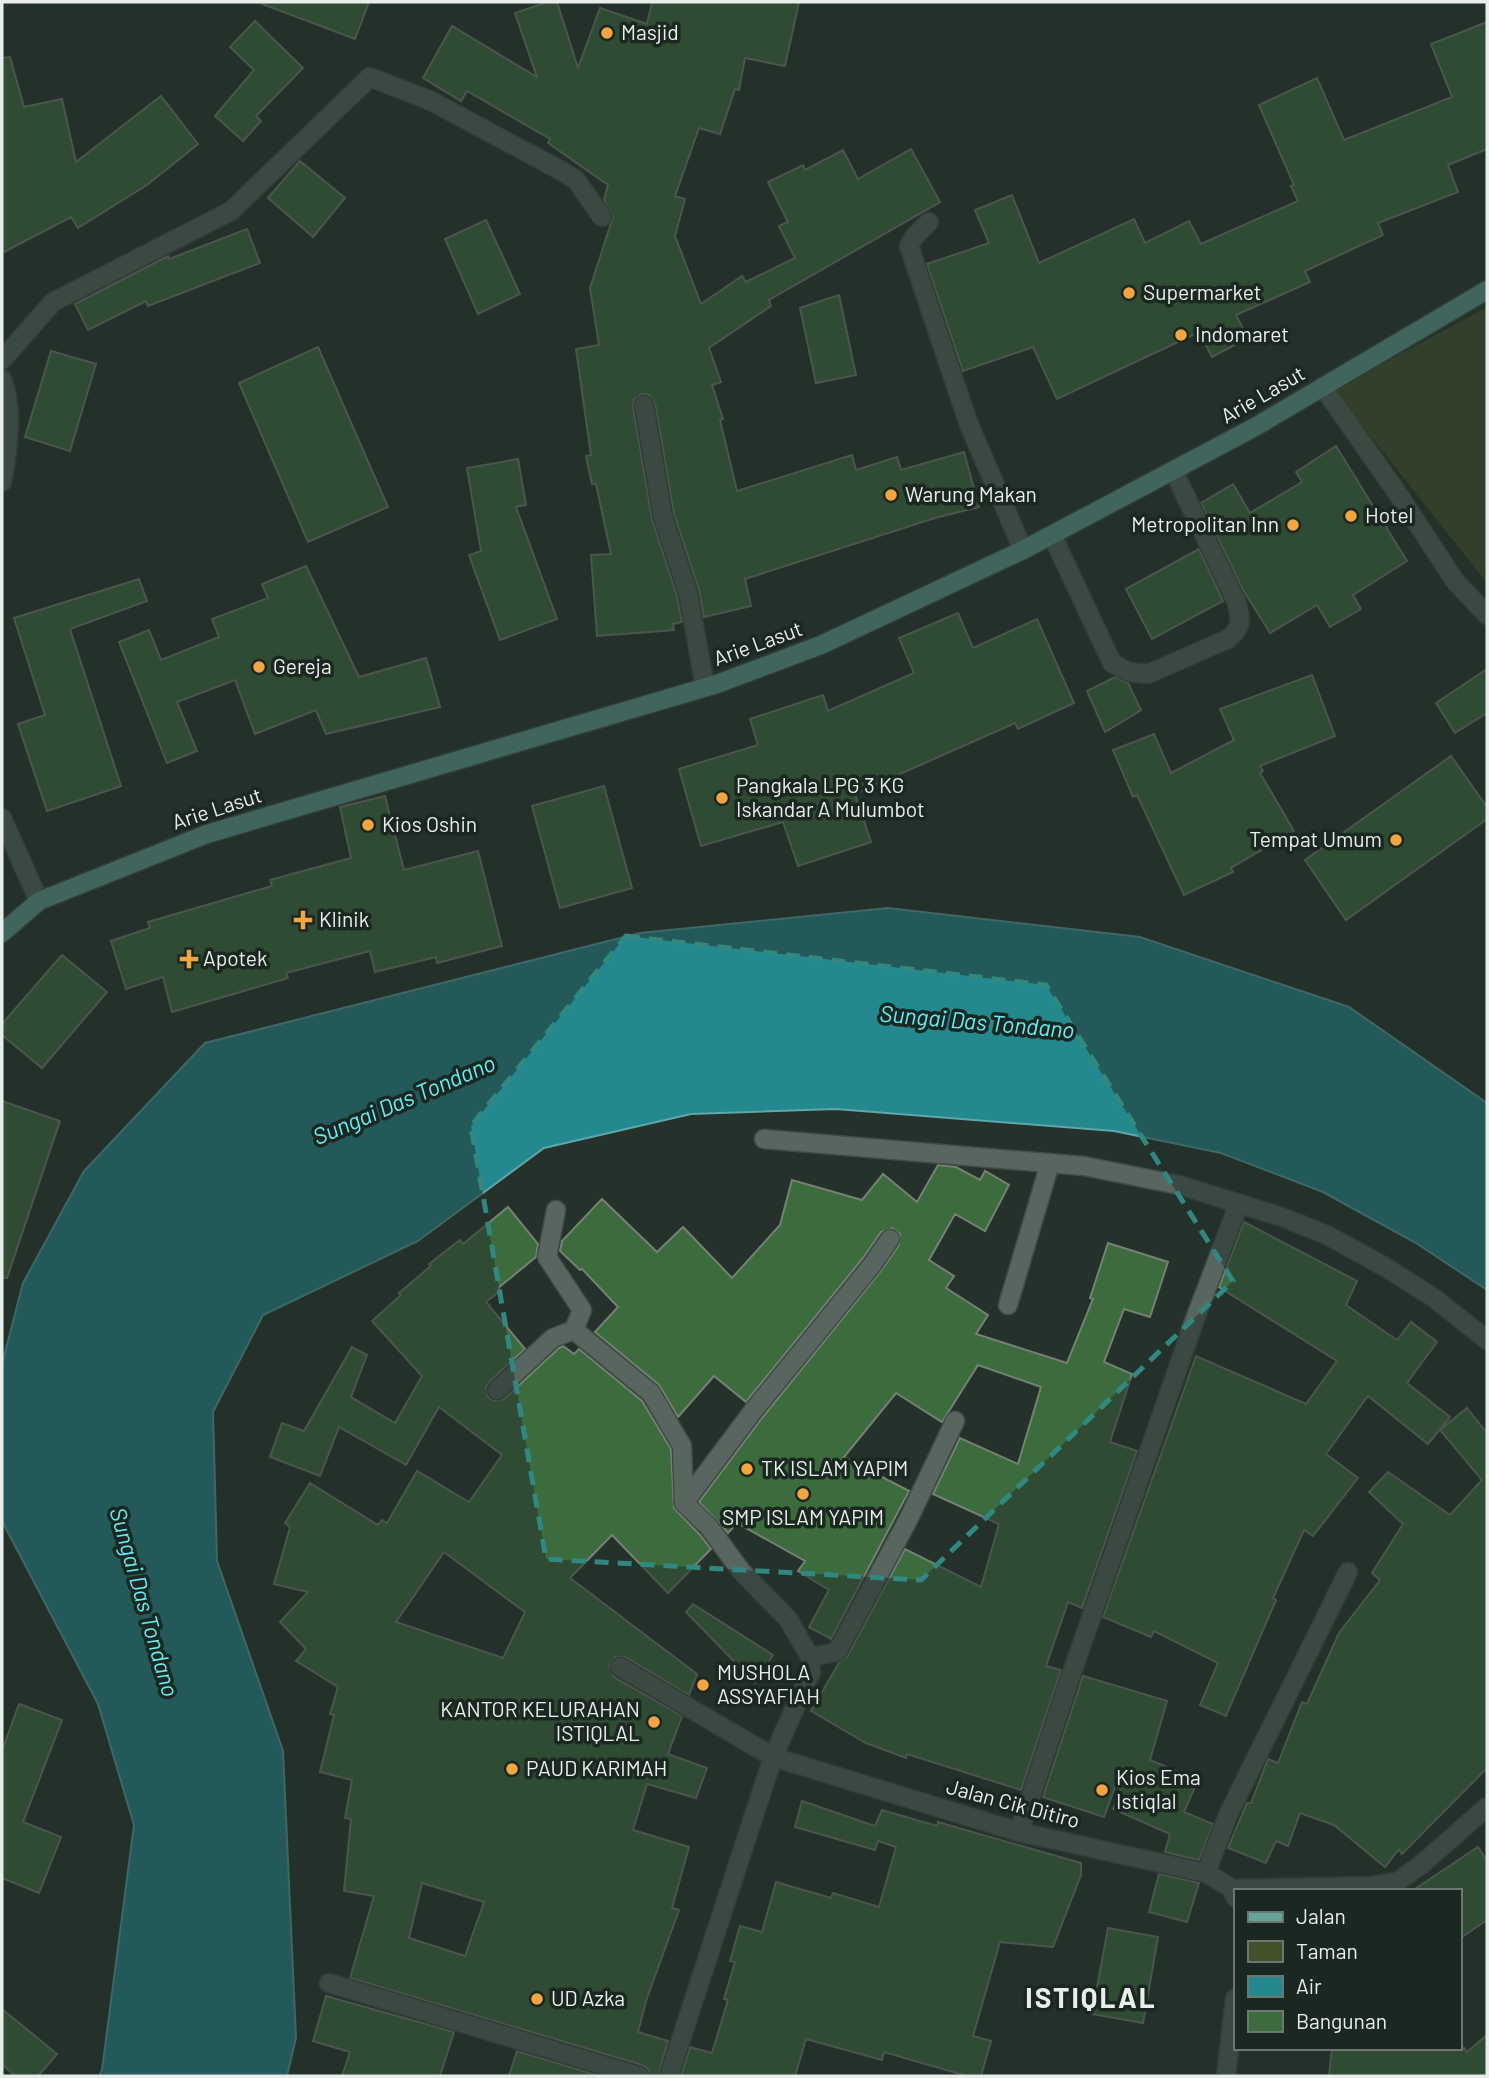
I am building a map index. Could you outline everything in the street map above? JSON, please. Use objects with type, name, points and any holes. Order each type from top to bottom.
[{"type":"main road","name":"Arie Lasut","points":[[2,933],[39,901],[207,834],[705,687],[821,645],[1023,550],[1255,427],[1487,290]]},
{"type":"street","points":[[2,360],[53,302],[231,211],[370,77],[431,101],[558,169],[576,180],[602,217]]},
{"type":"street","points":[[929,222],[909,246],[968,422],[1023,550]]},
{"type":"street","points":[[2,379],[8,429],[2,482]]},
{"type":"street","points":[[1324,387],[1455,581],[1487,615]]},
{"type":"street","points":[[643,405],[663,517],[688,593],[705,687]]},
{"type":"street","points":[[1052,535],[1112,663],[1129,672],[1148,674],[1228,639],[1238,630],[1241,619],[1236,601],[1173,470]]},
{"type":"street","points":[[2,818],[39,901]]},
{"type":"street","points":[[764,1139],[1050,1163],[1180,1185],[1282,1217],[1326,1235],[1434,1298],[1487,1340]]},
{"type":"street","points":[[1009,1305],[1050,1163]]},
{"type":"street","points":[[1019,1832],[1064,1694],[1195,1319],[1240,1203]]},
{"type":"street","points":[[497,1390],[553,1338],[574,1330],[582,1310],[547,1257],[555,1210]]},
{"type":"street","points":[[684,1503],[753,1411],[872,1265],[890,1239]]},
{"type":"street","points":[[574,1330],[651,1393],[682,1446],[684,1503],[709,1527],[741,1570],[788,1619],[810,1657],[811,1672],[773,1757],[669,2076]]},
{"type":"street","points":[[810,1657],[837,1652],[908,1520],[955,1421]]},
{"type":"street","points":[[1206,1873],[1228,1815],[1348,1572]]},
{"type":"street","name":"Jalan Cik Ditiro","points":[[620,1668],[773,1757],[1019,1832],[1206,1873],[1234,1893]]},
{"type":"street","points":[[1312,1889],[1397,1882],[1422,1864],[1487,1807]]},
{"type":"street","points":[[328,1983],[639,2076]]},
{"type":"street","points":[[1226,2076],[1234,2007]]},
{"type":"highlighted area","points":[[626,936],[1046,985],[1233,1281],[921,1580],[546,1559],[471,1126]]},
{"type":"green space","points":[[1487,307],[1487,583],[1334,390]]},
{"type":"water","name":"Sungai Das Tondano","points":[[888,908],[1140,937],[1349,1007],[1487,1103],[1487,1290],[1416,1243],[1323,1192],[1221,1153],[1114,1131],[836,1109],[691,1114],[544,1148],[418,1241],[263,1315],[213,1412],[217,1561],[283,1751],[296,2038],[287,2076],[99,2076],[102,2070],[134,1825],[98,1704],[2,1521],[2,1364],[23,1283],[84,1171],[205,1043],[640,933]]},
{"type":"building","points":[[369,2],[355,39],[262,4]]},
{"type":"building","points":[[547,2],[557,2],[578,68],[600,8],[647,24],[652,2],[799,2],[785,66],[745,58],[739,90],[735,89],[720,134],[699,128],[675,196],[685,199],[675,236],[701,304],[742,276],[746,282],[795,258],[779,226],[788,222],[768,182],[803,165],[805,170],[843,150],[858,179],[911,149],[940,202],[769,300],[771,306],[709,348],[721,382],[712,385],[723,419],[720,420],[737,491],[852,455],[856,470],[897,457],[901,470],[964,452],[979,507],[935,518],[745,579],[751,606],[704,617],[699,590],[674,514],[655,403],[649,395],[641,394],[634,400],[633,407],[652,519],[677,596],[682,622],[673,624],[674,630],[597,636],[591,555],[611,554],[596,484],[592,484],[586,456],[591,455],[576,349],[599,345],[590,288],[613,217],[604,200],[608,185],[548,143],[550,139],[467,91],[461,101],[423,78],[452,26],[537,77],[515,13]]},
{"type":"building","points":[[255,21],[303,68],[256,116],[261,121],[243,141],[215,116],[254,70],[230,47]]},
{"type":"building","points":[[1487,22],[1487,149],[1448,165],[1458,192],[1378,223],[1383,235],[1305,271],[1310,282],[1236,315],[1248,338],[1212,357],[1199,332],[1057,399],[1033,347],[963,371],[927,264],[989,243],[975,210],[1012,195],[1039,263],[1134,219],[1145,243],[1189,221],[1201,244],[1298,201],[1291,186],[1294,185],[1259,105],[1317,78],[1344,140],[1452,97],[1431,44]]},
{"type":"building","points":[[10,57],[24,107],[62,99],[76,162],[161,96],[198,144],[147,185],[78,228],[71,217],[2,253],[2,58]]},
{"type":"building","points":[[300,161],[345,198],[313,237],[268,198]]},
{"type":"building","points":[[486,220],[520,294],[478,314],[445,239]]},
{"type":"building","points":[[247,229],[260,263],[148,306],[146,301],[88,330],[75,304],[168,256],[169,259]]},
{"type":"building","points":[[839,295],[856,375],[816,383],[800,308]]},
{"type":"building","points":[[318,347],[388,507],[308,542],[239,383]]},
{"type":"building","points":[[51,351],[96,364],[70,451],[25,437]]},
{"type":"building","points":[[1336,446],[1407,561],[1353,595],[1361,609],[1330,627],[1317,605],[1270,633],[1243,590],[1201,503],[1233,484],[1250,513],[1302,482],[1296,472]]},
{"type":"building","points":[[518,459],[526,505],[516,507],[557,619],[500,640],[469,555],[481,551],[467,468]]},
{"type":"building","points":[[1199,549],[1223,601],[1152,639],[1126,589]]},
{"type":"building","points":[[306,566],[359,677],[426,658],[440,707],[326,734],[316,710],[255,734],[235,680],[177,702],[197,751],[167,763],[119,642],[149,630],[161,660],[219,637],[212,619],[268,598],[262,584]]},
{"type":"building","points":[[139,579],[147,601],[70,629],[121,786],[47,811],[18,724],[45,715],[14,618]]},
{"type":"building","points":[[958,613],[973,648],[1037,619],[1074,703],[1018,729],[1015,723],[855,794],[871,842],[798,866],[783,822],[701,846],[679,769],[758,745],[750,719],[823,695],[828,711],[914,673],[899,638]]},
{"type":"building","points":[[1487,669],[1487,713],[1455,733],[1436,703]]},
{"type":"building","points":[[1312,675],[1335,736],[1260,766],[1263,771],[1260,773],[1294,831],[1231,868],[1233,872],[1184,895],[1137,795],[1133,797],[1113,750],[1154,734],[1171,773],[1234,740],[1220,709]]},
{"type":"building","points":[[1115,677],[1128,683],[1141,710],[1105,732],[1087,691]]},
{"type":"building","name":"Tempat Umum","points":[[1451,756],[1487,807],[1487,819],[1346,920],[1305,860]]},
{"type":"building","points":[[604,786],[632,888],[560,908],[532,806]]},
{"type":"building","points":[[385,796],[404,870],[478,851],[502,946],[437,963],[436,957],[375,972],[370,951],[286,973],[288,978],[172,1012],[163,977],[126,989],[111,941],[150,928],[148,922],[272,886],[270,880],[351,858],[340,807]]},
{"type":"building","points":[[62,955],[107,992],[42,1068],[2,1035],[2,1024]]},
{"type":"building","points":[[2,1101],[60,1121],[7,1278],[2,1278]]},
{"type":"building","points":[[938,1165],[956,1167],[980,1180],[985,1171],[1009,1185],[985,1231],[955,1214],[929,1260],[954,1276],[946,1288],[988,1315],[976,1334],[1067,1363],[1093,1299],[1090,1298],[1108,1243],[1168,1262],[1150,1317],[1124,1309],[1104,1362],[1132,1374],[1110,1442],[1137,1451],[1082,1608],[1068,1602],[1046,1666],[1061,1670],[1021,1790],[907,1754],[906,1758],[866,1743],[811,1711],[839,1663],[847,1657],[905,1549],[981,1587],[999,1524],[933,1494],[960,1438],[1018,1464],[1041,1387],[978,1365],[942,1422],[896,1393],[844,1457],[909,1491],[831,1639],[809,1627],[829,1590],[798,1571],[805,1561],[737,1523],[728,1533],[699,1502],[762,1418],[881,1271],[899,1245],[900,1234],[892,1228],[881,1232],[746,1402],[714,1376],[678,1417],[659,1385],[595,1332],[618,1307],[582,1269],[560,1251],[562,1241],[602,1199],[657,1252],[683,1227],[732,1278],[780,1225],[792,1180],[862,1200],[883,1174],[917,1202]]},
{"type":"building","points":[[508,1207],[538,1244],[536,1257],[498,1288],[500,1291],[486,1302],[525,1349],[489,1382],[486,1387],[488,1397],[494,1401],[504,1399],[559,1348],[563,1346],[574,1354],[579,1349],[642,1401],[671,1449],[674,1508],[711,1549],[668,1593],[612,1535],[570,1578],[697,1674],[689,1695],[625,1657],[615,1657],[609,1666],[614,1677],[682,1716],[668,1754],[707,1768],[696,1798],[647,1784],[633,1830],[689,1847],[672,1908],[679,1910],[646,2001],[638,2032],[668,2041],[658,2076],[650,2076],[648,2069],[642,2065],[350,1978],[374,1896],[344,1891],[351,1819],[345,1818],[352,1780],[320,1772],[334,1715],[330,1714],[338,1687],[296,1661],[306,1649],[280,1622],[308,1592],[274,1584],[290,1527],[285,1523],[310,1483],[378,1525],[382,1520],[387,1523],[417,1471],[469,1502],[502,1455],[439,1407],[406,1465],[339,1427],[320,1476],[270,1457],[282,1423],[304,1431],[352,1347],[367,1355],[351,1397],[395,1423],[422,1376],[372,1321],[431,1266],[429,1264],[460,1240],[463,1244]],"holes":[[[444,1552],[525,1612],[503,1658],[396,1622]],[[422,1883],[484,1902],[465,1956],[409,1938]]]},
{"type":"building","points":[[1244,1222],[1357,1281],[1346,1305],[1397,1340],[1411,1322],[1437,1342],[1407,1383],[1450,1417],[1428,1444],[1368,1396],[1326,1454],[1358,1478],[1313,1536],[1304,1530],[1273,1598],[1276,1600],[1226,1716],[1200,1705],[1218,1663],[1154,1631],[1151,1637],[1103,1617],[1196,1356],[1306,1404],[1337,1361],[1219,1287]]},
{"type":"building","points":[[1467,1408],[1487,1433],[1487,1768],[1402,1854],[1399,1849],[1385,1867],[1334,1825],[1300,1813],[1288,1846],[1276,1841],[1266,1863],[1228,1848],[1247,1803],[1251,1803],[1268,1759],[1278,1763],[1302,1702],[1307,1704],[1339,1633],[1380,1580],[1372,1573],[1403,1524],[1369,1492],[1388,1472],[1450,1515],[1482,1480],[1440,1430]]},
{"type":"building","points":[[693,1604],[773,1655],[755,1683],[686,1612]]},
{"type":"building","points":[[1083,1676],[1167,1701],[1150,1760],[1198,1780],[1184,1812],[1213,1824],[1199,1860],[1165,1852],[1170,1834],[1113,1809],[1121,1789],[1115,1787],[1104,1817],[1043,1797]]},
{"type":"building","points":[[19,1704],[62,1720],[23,1822],[61,1837],[39,1893],[2,1878],[2,1751]]},
{"type":"building","points":[[802,1801],[875,1826],[882,1810],[937,1826],[938,1822],[1081,1863],[1081,1875],[1053,1947],[1000,1942],[973,2036],[991,2041],[981,2076],[967,2076],[884,2052],[882,2060],[806,2039],[795,2076],[681,2076],[690,2047],[712,2053],[728,2000],[724,1999],[735,1962],[730,1961],[740,1926],[762,1932],[776,1882],[831,1898],[833,1893],[879,1907],[896,1847],[878,1841],[875,1850],[795,1827]]},
{"type":"building","points":[[1478,1847],[1487,1861],[1487,1920],[1461,1938],[1461,1889],[1415,1889]]},
{"type":"building","points":[[1159,1874],[1199,1883],[1187,1922],[1149,1912]]},
{"type":"building","points":[[1108,1928],[1158,1937],[1143,2023],[1092,2014]]},
{"type":"building","points":[[326,1996],[454,2032],[440,2076],[342,2076],[350,2052],[313,2041]]},
{"type":"building","points":[[2,2009],[57,2054],[38,2076],[15,2076],[2,2064]]},
{"type":"building","points":[[1487,2035],[1487,2076],[1329,2076],[1332,2050],[1464,2048],[1467,2052]]},
{"type":"building","points":[[517,2051],[600,2076],[509,2076]]},
{"type":"place","name":"Masjid","points":[[607,33]]},
{"type":"place","name":"Supermarket","points":[[1129,293]]},
{"type":"place","name":"Indomaret","points":[[1181,335]]},
{"type":"place","name":"Warung Makan","points":[[891,495]]},
{"type":"place","name":"Hotel","points":[[1351,516]]},
{"type":"place","name":"Metropolitan Inn","points":[[1293,525]]},
{"type":"place","name":"Gereja","points":[[259,667]]},
{"type":"place","name":"Pangkala LPG 3 KG Iskandar A Mulumbot","points":[[722,798]]},
{"type":"place","name":"Kios Oshin","points":[[368,825]]},
{"type":"place","name":"Tempat Umum","points":[[1396,840]]},
{"type":"place","name":"Klinik","points":[[303,920]]},
{"type":"place","name":"Apotek","points":[[189,959]]},
{"type":"place","name":"TK ISLAM YAPIM","points":[[747,1469]]},
{"type":"place","name":"SMP ISLAM YAPIM","points":[[803,1494]]},
{"type":"place","name":"MUSHOLA ASSYAFIAH","points":[[703,1685]]},
{"type":"place","name":"KANTOR KELURAHAN ISTIQLAL","points":[[654,1722]]},
{"type":"place","name":"PAUD KARIMAH","points":[[512,1769]]},
{"type":"place","name":"Kios Ema Istiqlal","points":[[1102,1790]]},
{"type":"place","name":"UD Azka","points":[[537,1999]]},
{"type":"district","name":"ISTIQLAL","points":[[1091,1998]]}]
